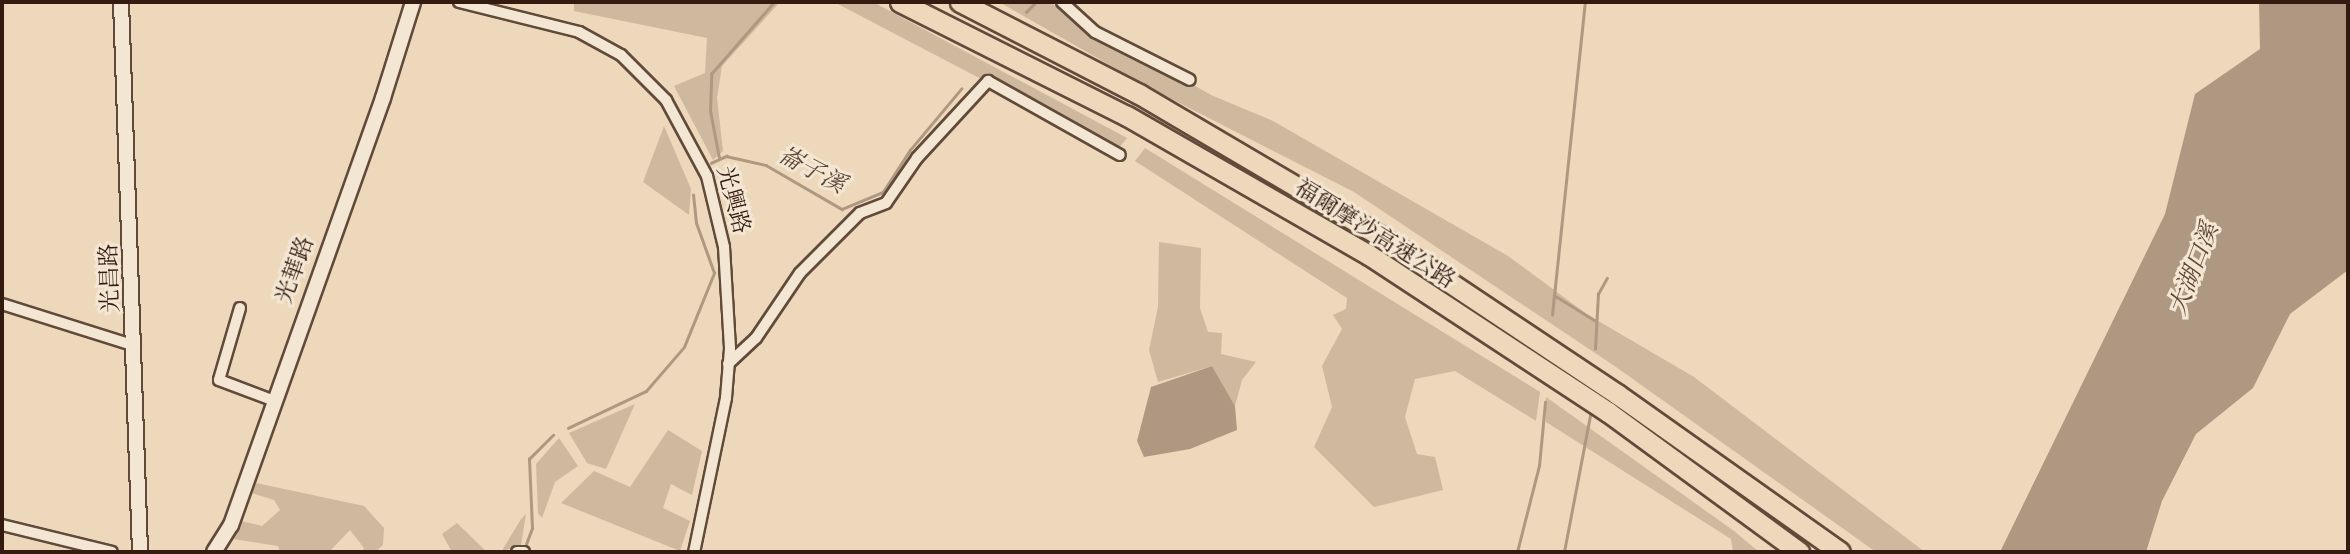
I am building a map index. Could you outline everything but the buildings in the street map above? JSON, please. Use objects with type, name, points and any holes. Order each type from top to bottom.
[{"type":"highway","name":"福爾摩沙高速公路","points":[[900,2],[1127,116],[1369,255],[1608,412],[1799,552]]},
{"type":"highway","name":"福爾摩沙高速公路","points":[[960,2],[1139,94],[1380,236],[1617,394],[1840,552]]},
{"type":"street","name":"光昌路","points":[[121,2],[135,346],[140,552]]},
{"type":"street","name":"光華路","points":[[214,552],[230,525],[272,400],[383,98],[413,2]]},
{"type":"street","name":"光興路","points":[[459,2],[579,32],[621,55],[666,100],[707,176],[724,247],[728,364],[726,398],[694,552]]},
{"type":"street","points":[[1062,2],[1096,32],[1190,80]]},
{"type":"street","points":[[728,364],[757,338],[800,273],[860,213],[886,203],[917,158],[988,81],[1120,155]]},
{"type":"street","points":[[2,304],[135,346]]},
{"type":"street","points":[[240,307],[219,380],[272,400]]},
{"type":"street","points":[[2,524],[112,552]]},
{"type":"street","points":[[517,552],[524,552]]},
{"type":"shaded area","points":[[574,2],[780,2],[722,66],[717,98],[723,151],[713,160],[674,86],[705,73],[707,38],[574,11]]},
{"type":"shaded area","points":[[834,2],[873,2],[1127,138],[1117,150]]},
{"type":"shaded area","points":[[999,2],[1049,2],[1211,95],[1273,121],[1508,256],[1588,315],[1694,377],[1925,552],[1876,552],[1616,367],[1354,192],[1152,89]]},
{"type":"shaded area","points":[[664,126],[691,189],[689,215],[643,182]]},
{"type":"shaded area","points":[[1145,148],[1540,392],[1536,421],[1455,371],[1415,379],[1405,417],[1417,454],[1435,457],[1443,490],[1374,507],[1314,447],[1332,407],[1322,366],[1342,329],[1333,315],[1346,309],[1347,298],[1135,161]]},
{"type":"shaded area","points":[[1159,242],[1201,248],[1200,308],[1208,332],[1222,333],[1221,354],[1256,362],[1242,380],[1235,406],[1212,366],[1158,382],[1149,350],[1158,307]]},
{"type":"shaded area","points":[[1546,397],[1734,531],[1759,552],[1733,552],[1731,539],[1546,422]]},
{"type":"shaded area","points":[[635,404],[606,469],[587,463],[569,433]]},
{"type":"shaded area","points":[[668,430],[702,451],[692,495],[671,484],[663,508],[690,521],[680,551],[561,503],[594,471],[630,487]]},
{"type":"shaded area","points":[[559,438],[578,466],[555,482],[542,518],[538,513],[536,464]]},
{"type":"shaded area","points":[[256,483],[364,506],[384,528],[383,545],[375,552],[362,552],[364,548],[350,530],[329,552],[280,552],[278,546],[233,539],[241,521],[262,526],[280,510],[274,500],[252,493]]},
{"type":"shaded area","points":[[526,514],[521,545],[501,552],[521,519]]},
{"type":"shaded area","points":[[457,523],[487,552],[452,552],[442,534]]},
{"type":"water","name":"大湖口溪","points":[[2259,2],[2348,2],[2348,270],[2290,314],[2253,388],[2196,434],[2162,501],[2146,552],[2000,552],[2165,214],[2195,94],[2260,49]]},
{"type":"water","points":[[1212,366],[1235,406],[1237,430],[1190,449],[1144,457],[1137,441],[1151,387]]},
{"type":"waterway","name":"崙子溪","points":[[719,158],[710,111],[711,74],[774,2]]},
{"type":"waterway","name":"崙子溪","points":[[1026,12],[1036,2]]},
{"type":"waterway","points":[[1552,315],[1585,2]]},
{"type":"waterway","name":"崙子溪","points":[[711,163],[726,156],[766,165],[842,209],[883,192],[910,150],[961,89]]},
{"type":"waterway","points":[[568,428],[646,391],[684,347],[714,273],[696,223],[693,195]]},
{"type":"waterway","points":[[1595,349],[1598,294],[1607,278]]},
{"type":"waterway","points":[[1554,295],[1596,321]]},
{"type":"waterway","points":[[1517,552],[1539,466],[1545,402]]},
{"type":"waterway","points":[[1564,552],[1591,410]]},
{"type":"waterway","points":[[526,544],[532,528],[529,459],[553,435]]}]
